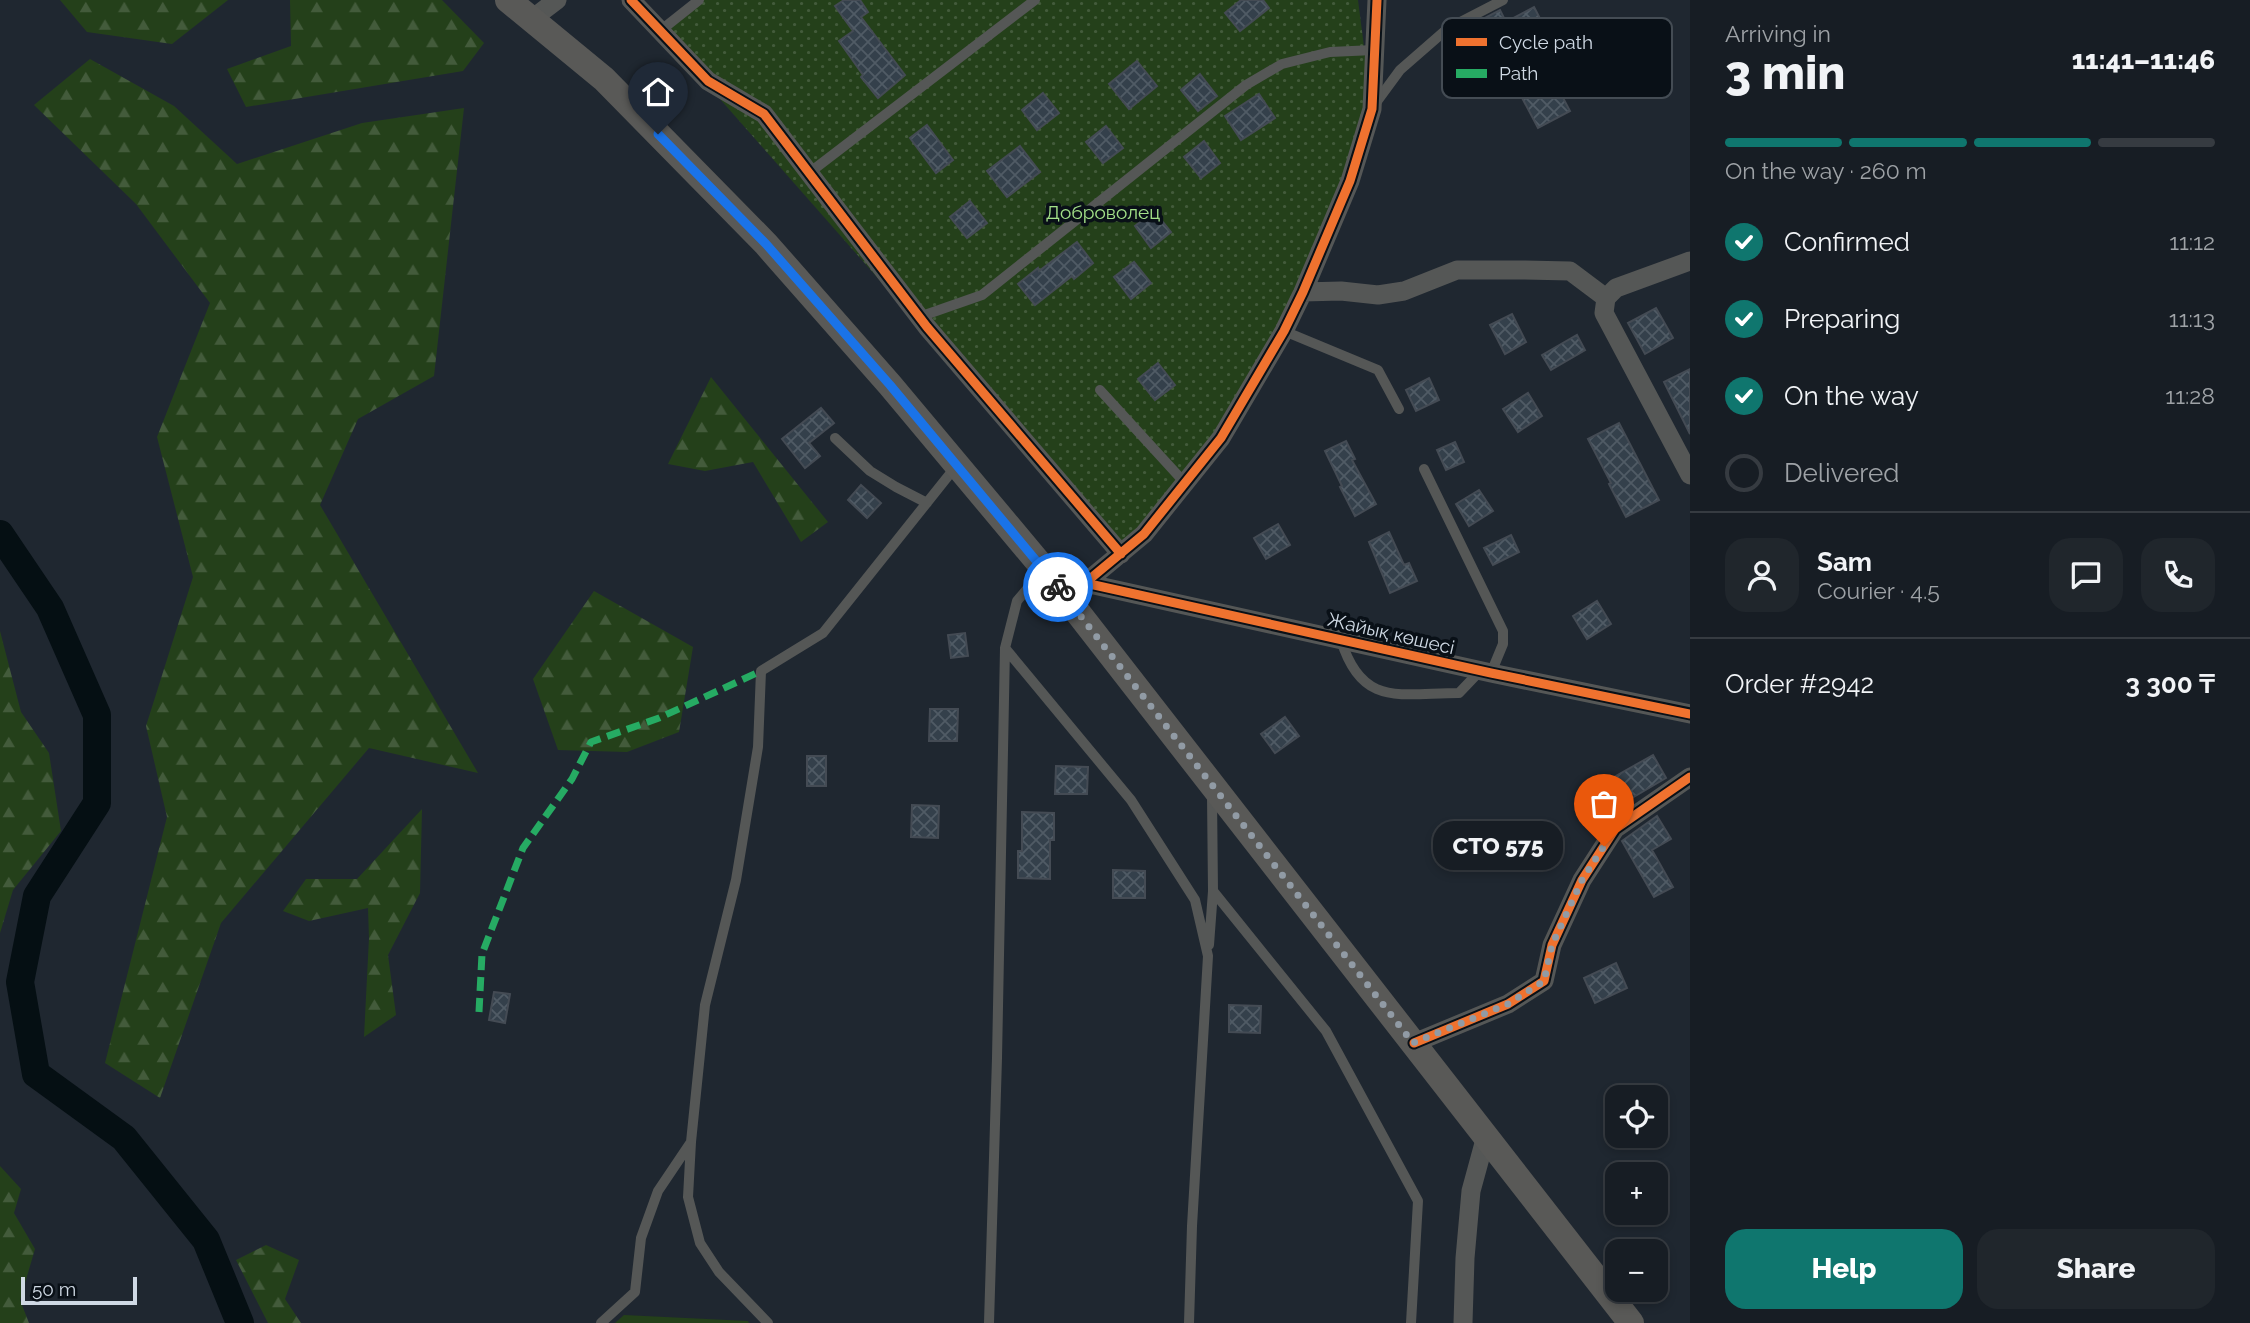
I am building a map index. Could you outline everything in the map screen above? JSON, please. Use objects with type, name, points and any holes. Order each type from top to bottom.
[{"type":"main road","points":[[508,0],[604,79],[766,244],[881,375],[1044,569],[1074,588],[1212,785],[1631,1323]]},
{"type":"street","points":[[532,19],[557,0]]},
{"type":"street","points":[[631,0],[708,81],[764,114],[919,317],[1121,554]]},
{"type":"street","points":[[1074,588],[1144,534],[1221,438],[1284,331],[1350,181],[1372,109],[1377,0]]},
{"type":"street","points":[[1690,261],[1616,288],[1606,298],[1604,313],[1690,475]]},
{"type":"street","points":[[1303,292],[1341,291],[1378,295],[1404,291],[1457,270],[1525,270],[1570,271],[1606,298]]},
{"type":"street","name":"Жайық көшесі","points":[[1074,588],[1341,640],[1690,714]]},
{"type":"street","points":[[1413,1043],[1508,1004],[1544,981],[1552,945],[1572,901],[1582,880],[1615,829],[1690,777]]},
{"type":"street","points":[[1463,1323],[1471,1191],[1486,1136]]},
{"type":"lane","points":[[660,31],[699,0]]},
{"type":"lane","points":[[809,173],[1035,0]]},
{"type":"lane","points":[[1468,18],[1503,0]]},
{"type":"lane","points":[[1372,109],[1400,70],[1442,33]]},
{"type":"lane","points":[[919,317],[982,295],[1246,85],[1282,64],[1330,52],[1374,50]]},
{"type":"lane","points":[[1284,331],[1378,370],[1399,409]]},
{"type":"lane","points":[[1100,390],[1185,483]]},
{"type":"lane","points":[[835,438],[870,471],[927,503]]},
{"type":"lane","points":[[768,1323],[719,1272],[700,1243],[688,1197],[705,1004],[736,880],[758,747],[761,671],[824,633],[957,466]]},
{"type":"lane","points":[[1341,640],[1348,661],[1363,682],[1383,693],[1459,693],[1485,672],[1503,644],[1503,631],[1424,469]]},
{"type":"lane","points":[[989,1323],[998,1045],[1005,648],[1017,601],[1044,569]]},
{"type":"lane","points":[[1005,648],[1131,800],[1195,900],[1208,956]]},
{"type":"lane","points":[[1189,1323],[1192,1226],[1213,891],[1212,785]]},
{"type":"lane","points":[[1213,891],[1326,1031],[1418,1201],[1411,1323]]},
{"type":"lane","points":[[601,1323],[635,1292],[641,1238],[658,1191],[691,1142]]},
{"type":"green space","points":[[60,0],[228,0],[172,44],[87,32]]},
{"type":"green space","points":[[290,0],[442,0],[484,43],[463,71],[246,107],[227,69],[291,46]]},
{"type":"green space","name":"Доброволец","points":[[697,0],[1358,0],[1372,109],[1284,331],[1185,483],[1121,554],[660,31]]},
{"type":"green space","points":[[90,59],[174,106],[237,164],[362,123],[464,108],[434,376],[358,419],[320,505],[478,773],[369,748],[221,923],[160,1098],[105,1063],[167,817],[146,726],[193,577],[157,437],[210,303],[136,204],[34,105]]},
{"type":"green space","points":[[711,377],[828,522],[801,542],[753,462],[705,471],[668,464]]},
{"type":"green space","points":[[594,591],[693,647],[679,732],[627,752],[558,750],[533,679]]},
{"type":"green space","points":[[0,631],[21,712],[49,753],[61,831],[13,890],[0,933]]},
{"type":"green space","points":[[422,809],[420,893],[388,955],[396,1015],[364,1037],[368,908],[309,921],[283,911],[306,879],[357,879]]},
{"type":"green space","points":[[0,1166],[21,1189],[14,1213],[35,1249],[20,1300],[29,1323],[0,1323]]},
{"type":"green space","points":[[266,1245],[299,1260],[285,1299],[301,1323],[268,1323],[236,1260]]},
{"type":"green space","points":[[624,1315],[748,1321],[749,1323],[615,1323]]},
{"type":"building","points":[[844,0],[860,0],[868,12],[861,17],[905,75],[878,98],[861,77],[863,75],[839,41],[853,31],[835,6]]},
{"type":"building","points":[[1241,0],[1263,0],[1269,8],[1240,31],[1225,13]]},
{"type":"building","points":[[1534,7],[1540,18],[1513,18]]},
{"type":"building","points":[[1500,10],[1504,18],[1485,18]]},
{"type":"building","points":[[1137,61],[1157,86],[1129,109],[1109,84]]},
{"type":"building","points":[[1200,74],[1217,96],[1198,111],[1181,90]]},
{"type":"building","points":[[1043,93],[1059,113],[1037,130],[1022,110]]},
{"type":"building","points":[[1259,94],[1275,118],[1241,140],[1225,116]]},
{"type":"building","points":[[1522,98],[1563,98],[1570,111],[1538,128]]},
{"type":"building","points":[[927,125],[953,160],[936,173],[910,138]]},
{"type":"building","points":[[1106,126],[1123,148],[1103,163],[1086,142]]},
{"type":"building","points":[[1204,141],[1220,163],[1201,178],[1184,157]]},
{"type":"building","points":[[1020,146],[1040,172],[1007,197],[987,171]]},
{"type":"building","points":[[970,201],[987,223],[967,238],[950,217]]},
{"type":"building","points":[[1154,211],[1171,232],[1151,248],[1135,226]]},
{"type":"building","points":[[1077,242],[1093,263],[1035,305],[1018,284]]},
{"type":"building","points":[[1134,262],[1151,283],[1131,299],[1114,277]]},
{"type":"building","points":[[1656,308],[1673,338],[1645,354],[1628,323]]},
{"type":"building","points":[[1512,314],[1526,342],[1505,354],[1490,325]]},
{"type":"building","points":[[1577,335],[1585,350],[1551,370],[1542,355]]},
{"type":"building","points":[[1158,363],[1175,385],[1155,400],[1138,379]]},
{"type":"building","points":[[1690,369],[1690,434],[1664,382]]},
{"type":"building","points":[[1429,378],[1439,400],[1416,411],[1406,390]]},
{"type":"building","points":[[1528,393],[1542,416],[1518,432],[1503,409]]},
{"type":"building","points":[[821,408],[834,423],[809,443],[820,456],[805,468],[782,439]]},
{"type":"building","points":[[1619,423],[1659,500],[1626,517],[1588,439]]},
{"type":"building","points":[[1346,441],[1355,459],[1352,460],[1376,504],[1355,516],[1325,451]]},
{"type":"building","points":[[1455,442],[1464,462],[1446,470],[1437,450]]},
{"type":"building","points":[[861,485],[881,503],[867,518],[848,500]]},
{"type":"building","points":[[1479,490],[1493,511],[1469,526],[1456,504]]},
{"type":"building","points":[[1278,524],[1290,545],[1266,559],[1254,538]]},
{"type":"building","points":[[1389,532],[1404,565],[1409,563],[1417,581],[1390,593],[1369,542]]},
{"type":"building","points":[[1511,535],[1519,552],[1493,565],[1484,548]]},
{"type":"building","points":[[1597,601],[1611,624],[1587,639],[1573,616]]},
{"type":"building","points":[[965,633],[968,656],[951,658],[948,635]]},
{"type":"building","points":[[930,709],[958,709],[957,741],[929,741]]},
{"type":"building","points":[[1285,717],[1299,736],[1275,753],[1261,734]]},
{"type":"building","points":[[1653,755],[1666,778],[1598,818],[1584,794]]},
{"type":"building","points":[[807,756],[826,756],[826,786],[807,786]]},
{"type":"building","points":[[1056,766],[1088,767],[1087,794],[1055,794]]},
{"type":"building","points":[[912,805],[939,806],[938,838],[911,837]]},
{"type":"building","points":[[1022,812],[1054,813],[1054,840],[1050,840],[1050,879],[1018,878],[1018,851],[1022,851]]},
{"type":"building","points":[[1657,816],[1671,839],[1652,850],[1673,887],[1654,897],[1622,841]]},
{"type":"building","points":[[1113,870],[1145,871],[1145,898],[1113,898]]},
{"type":"building","points":[[1616,963],[1627,988],[1595,1003],[1584,978]]},
{"type":"building","points":[[494,992],[510,994],[505,1023],[489,1020]]},
{"type":"building","points":[[1229,1005],[1261,1006],[1260,1033],[1229,1032]]},
{"type":"waterway","points":[[0,534],[50,608],[97,715],[97,803],[37,896],[20,982],[36,1074],[124,1138],[206,1240],[240,1323]]},
{"type":"marked path","points":[[479,1012],[482,954],[523,848],[572,779],[591,742],[659,718],[761,671]]},
{"type":"cycle path","points":[[631,0],[708,81],[764,114],[927,327],[1121,554]]},
{"type":"cycle path","points":[[1063,593],[1085,583],[1144,534],[1221,438],[1284,331],[1350,181],[1372,109],[1377,0]]},
{"type":"cycle path","points":[[1085,583],[1690,714]]},
{"type":"cycle path","points":[[1414,1043],[1508,1004],[1544,981],[1552,945],[1582,880],[1615,829],[1690,777]]},
{"type":"way so far","points":[[1058,587],[1413,1043],[1508,1004],[1544,981],[1552,945],[1582,880],[1604,846]]},
{"type":"place","name":"СТО 575","points":[[1604,846]]},
{"type":"route","points":[[658,134],[766,244],[890,385],[1058,587]]}]
